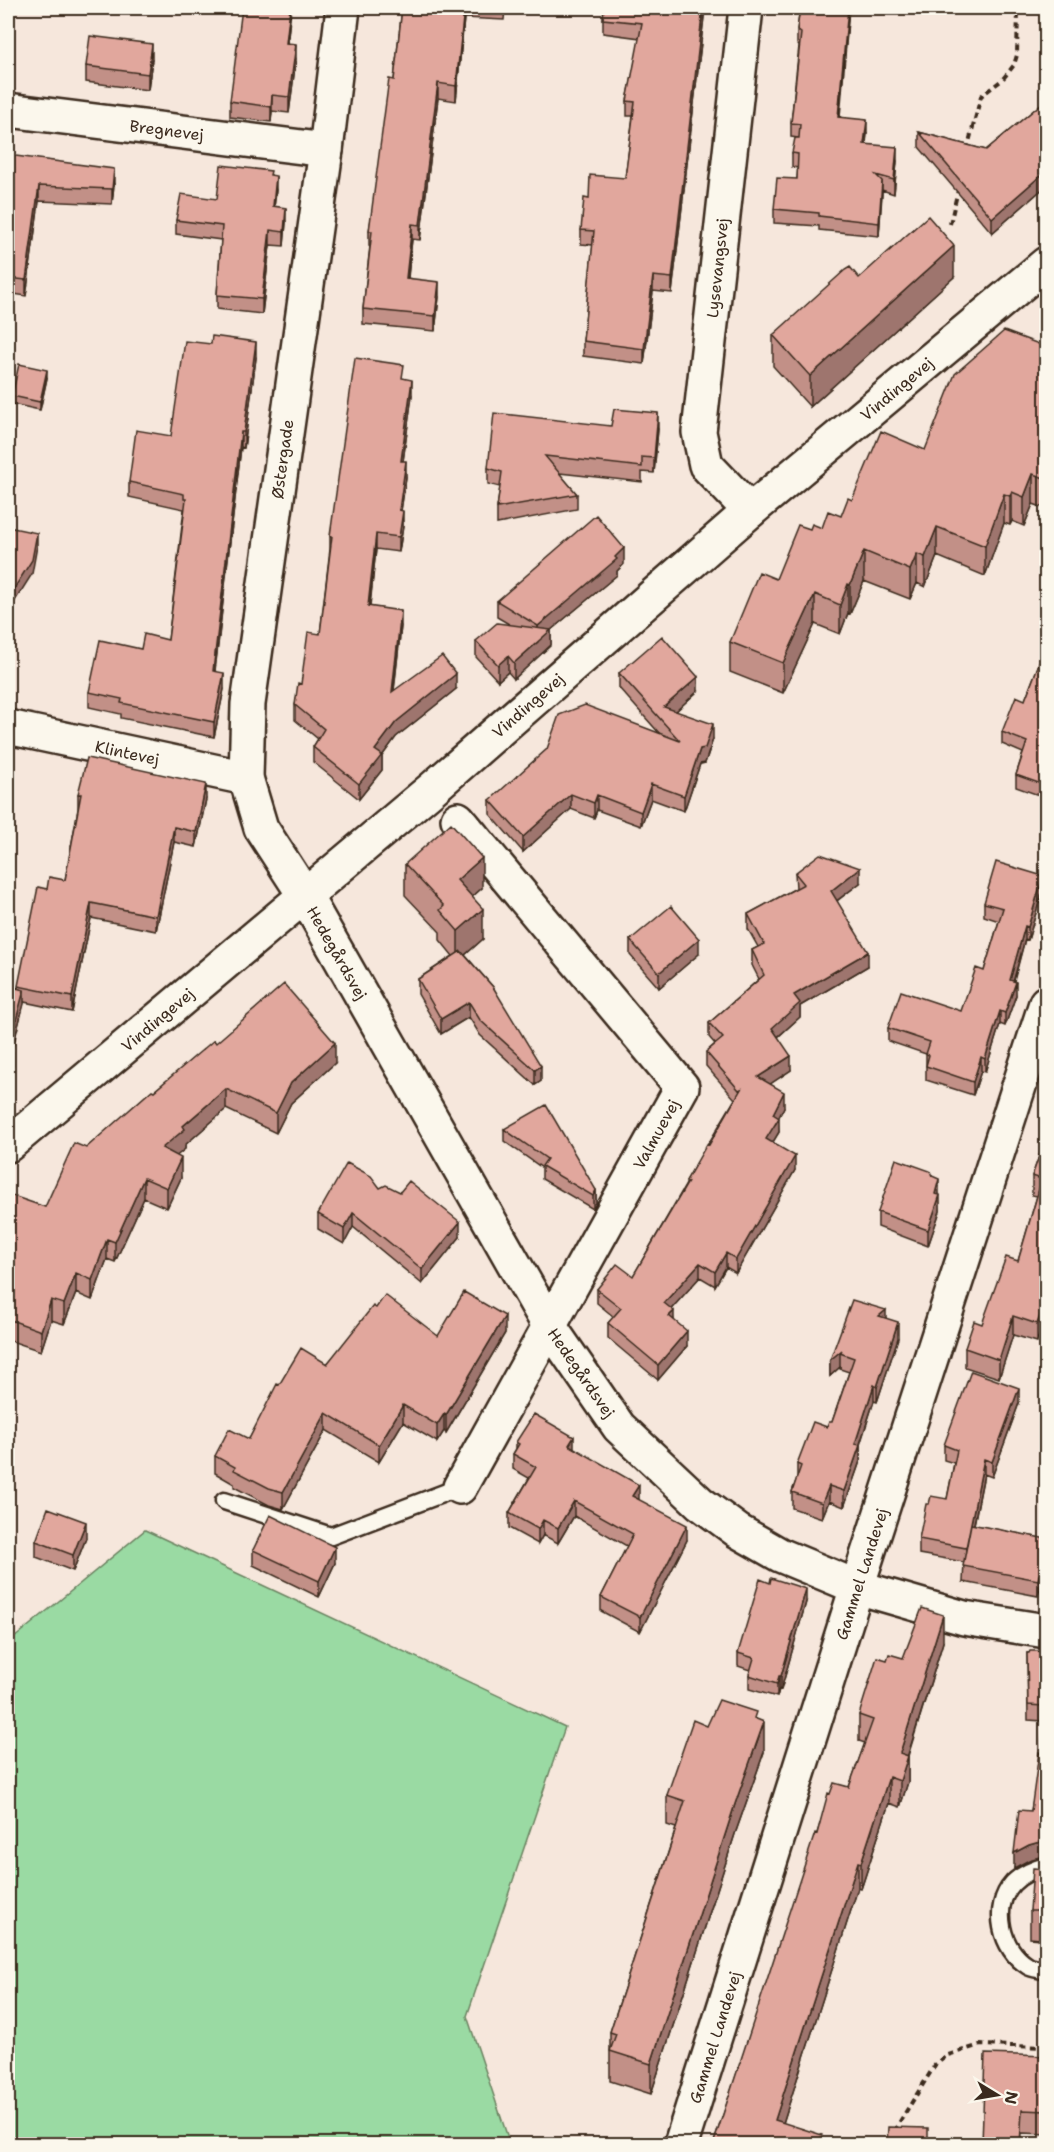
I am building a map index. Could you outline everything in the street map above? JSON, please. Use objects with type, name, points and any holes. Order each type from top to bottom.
[{"type":"street","name":"Østergade","points":[[305,896],[261,828],[246,778],[248,704],[326,150],[343,8]]},
{"type":"street","name":"Lysevangsvej","points":[[746,8],[699,432],[706,465],[750,511]]},
{"type":"street","name":"Bregnevej","points":[[8,110],[326,150]]},
{"type":"street","name":"Vindingevej","points":[[8,1145],[441,780],[750,511],[1047,264]]},
{"type":"street","name":"Klintevej","points":[[8,727],[246,778]]},
{"type":"street","name":"Valmuevej","points":[[458,819],[682,1087],[460,1487]]},
{"type":"street","name":"Hedegårdsvej","points":[[305,896],[550,1327],[619,1427],[700,1503],[738,1531],[780,1555],[857,1587],[964,1618],[1047,1631]]},
{"type":"street","name":"Gammel Landevej","points":[[681,2145],[857,1587],[1047,1003]]},
{"type":"lane","points":[[224,1501],[331,1536],[460,1487]]},
{"type":"lane","points":[[1047,1866],[1031,1869],[1012,1884],[1002,1906],[1002,1929],[1011,1951],[1029,1967],[1047,1971]]},
{"type":"path","points":[[965,157],[981,96],[1002,80],[1014,65],[1017,55],[1018,8]]},
{"type":"path","points":[[950,224],[960,179]]},
{"type":"path","points":[[892,2134],[935,2065],[948,2055],[980,2045],[1047,2047]]},
{"type":"green space","points":[[145,1530],[565,1727],[467,2016],[510,2144],[8,2144],[8,1643]]},
{"type":"building","points":[[242,8],[290,8],[286,43],[296,44],[289,97],[272,95],[271,107],[230,101]]},
{"type":"building","points":[[402,8],[464,8],[456,86],[438,83],[420,225],[412,224],[406,278],[439,282],[435,316],[363,309],[372,231],[369,231],[389,79],[394,80]]},
{"type":"building","points":[[604,8],[703,8],[672,278],[653,276],[644,349],[583,341],[594,231],[581,230],[584,198],[589,199],[590,175],[625,178],[635,102],[627,101],[642,23],[603,19]]},
{"type":"building","points":[[800,8],[848,8],[838,117],[867,120],[864,144],[897,147],[894,180],[876,175],[882,181],[879,223],[819,216],[819,213],[774,209],[777,178],[797,179],[798,154],[792,153],[795,138],[799,138],[800,124],[791,123],[801,33],[797,30]]},
{"type":"building","points":[[90,36],[152,44],[148,74],[86,66]]},
{"type":"building","points":[[1047,99],[1047,170],[992,218],[919,132],[986,150]]},
{"type":"building","points":[[8,155],[114,169],[112,189],[39,186],[26,280],[8,278]]},
{"type":"building","points":[[221,165],[271,171],[270,175],[276,176],[273,206],[286,208],[284,232],[270,230],[262,299],[217,295],[222,226],[176,220],[181,194],[217,199]]},
{"type":"building","points":[[928,216],[954,246],[810,376],[773,335],[845,270],[850,267],[859,278]]},
{"type":"building","points":[[1004,331],[1047,347],[1047,479],[1033,474],[1024,497],[1012,492],[1010,496],[1004,494],[985,546],[937,527],[925,557],[917,554],[910,570],[864,551],[840,605],[815,594],[783,663],[730,642],[759,572],[776,579],[798,525],[810,529],[812,524],[822,528],[828,511],[841,516],[848,498],[852,500],[881,431],[925,450],[955,374]]},
{"type":"building","points":[[212,336],[256,342],[244,432],[241,432],[213,671],[224,673],[214,722],[121,703],[122,699],[89,692],[100,640],[141,649],[144,634],[168,640],[186,499],[184,499],[184,494],[129,482],[136,430],[171,436],[185,341],[211,344]]},
{"type":"building","points":[[355,358],[404,365],[402,378],[412,380],[401,461],[406,461],[399,510],[403,511],[399,537],[376,534],[368,606],[401,611],[392,692],[442,656],[456,674],[396,722],[375,750],[382,755],[359,784],[313,747],[324,729],[295,705],[298,683],[301,684],[308,632],[320,634],[332,536],[330,536]]},
{"type":"building","points":[[19,364],[47,370],[40,402],[12,396]]},
{"type":"building","points":[[614,409],[658,413],[654,458],[642,457],[642,467],[545,456],[577,494],[497,508],[502,472],[488,468],[494,413],[611,426]]},
{"type":"building","points":[[596,515],[624,548],[615,557],[617,559],[538,626],[497,601]]},
{"type":"building","points":[[8,527],[37,533],[32,560],[8,598]]},
{"type":"building","points":[[497,623],[551,630],[514,663],[508,656],[498,665],[476,641]]},
{"type":"building","points":[[662,636],[698,677],[664,707],[713,724],[705,748],[700,749],[684,796],[651,784],[641,812],[597,795],[594,803],[571,794],[523,837],[490,800],[547,749],[559,715],[585,705],[680,741],[619,673]]},
{"type":"building","points":[[1047,643],[1047,786],[1016,775],[1027,742],[1002,732],[1016,696],[1025,700]]},
{"type":"building","points":[[87,758],[206,784],[196,832],[174,827],[156,916],[91,903],[72,997],[18,986],[38,887],[47,889],[49,877],[65,880],[81,794],[78,794]]},
{"type":"building","points":[[451,823],[482,858],[457,880],[483,909],[458,931],[440,910],[444,906],[405,864]]},
{"type":"building","points":[[820,854],[860,868],[831,891],[868,952],[794,995],[800,1003],[772,1028],[791,1056],[758,1077],[784,1092],[773,1114],[779,1118],[766,1139],[795,1156],[736,1259],[726,1253],[715,1272],[700,1263],[664,1303],[674,1311],[669,1316],[687,1331],[658,1365],[608,1323],[621,1308],[597,1289],[617,1264],[633,1276],[688,1182],[686,1181],[707,1144],[709,1145],[741,1089],[739,1090],[706,1052],[723,1038],[709,1023],[764,975],[752,950],[764,944],[748,914],[804,884],[795,873]]},
{"type":"building","points":[[996,862],[1043,876],[1028,927],[1025,926],[1010,980],[1016,982],[1005,1013],[1000,1011],[985,1059],[981,1057],[973,1082],[926,1066],[929,1055],[926,1054],[930,1042],[888,1028],[901,991],[961,1011],[976,968],[984,971],[1003,908],[984,903]]},
{"type":"building","points":[[671,906],[699,939],[659,973],[630,940]]},
{"type":"building","points":[[461,951],[493,987],[541,1066],[535,1070],[480,1020],[469,1002],[441,1019],[418,979]]},
{"type":"building","points":[[284,984],[335,1043],[291,1083],[276,1113],[226,1089],[183,1126],[185,1129],[162,1148],[181,1158],[167,1188],[144,1178],[115,1242],[107,1239],[92,1280],[76,1273],[64,1304],[51,1300],[41,1331],[8,1319],[8,1202],[10,1195],[45,1207],[74,1143],[86,1148],[152,1090],[154,1091],[214,1040],[216,1043]]},
{"type":"building","points":[[8,986],[24,990],[11,1039],[8,1041]]},
{"type":"building","points":[[8,1046],[13,1052],[8,1057]]},
{"type":"building","points":[[546,1105],[596,1190],[593,1196],[542,1166],[547,1159],[504,1129]]},
{"type":"building","points":[[1047,1134],[1047,1296],[1037,1324],[1013,1316],[999,1360],[965,1348],[974,1321],[982,1324],[1006,1257],[1018,1261],[1042,1179],[1032,1176]]},
{"type":"building","points":[[896,1159],[930,1171],[932,1176],[939,1179],[935,1194],[940,1195],[928,1230],[878,1212]]},
{"type":"building","points":[[347,1163],[371,1176],[380,1188],[386,1185],[400,1192],[409,1181],[460,1222],[422,1269],[353,1213],[344,1229],[318,1214]]},
{"type":"building","points":[[464,1292],[505,1316],[446,1415],[444,1414],[437,1425],[403,1405],[379,1445],[326,1413],[283,1492],[269,1488],[234,1470],[235,1467],[215,1456],[229,1429],[249,1439],[277,1384],[279,1385],[301,1348],[327,1364],[373,1306],[376,1308],[385,1295],[438,1336]]},
{"type":"building","points":[[852,1300],[886,1310],[879,1316],[898,1322],[877,1387],[874,1385],[855,1444],[860,1445],[844,1491],[829,1486],[822,1503],[792,1492],[801,1466],[797,1464],[813,1422],[827,1427],[829,1422],[832,1422],[854,1358],[840,1353],[842,1350],[830,1360]]},
{"type":"building","points":[[971,1371],[1019,1388],[992,1462],[984,1459],[966,1548],[919,1539],[926,1504],[929,1504],[931,1496],[947,1499],[957,1450],[944,1445]]},
{"type":"building","points":[[534,1414],[574,1437],[569,1445],[639,1485],[632,1496],[687,1525],[640,1617],[601,1597],[633,1534],[574,1501],[558,1528],[543,1520],[538,1529],[509,1513],[536,1467],[513,1454],[519,1444],[516,1442]]},
{"type":"building","points":[[48,1508],[86,1522],[73,1555],[36,1541]]},
{"type":"building","points":[[270,1515],[335,1547],[319,1581],[253,1550]]},
{"type":"building","points":[[971,1524],[1047,1539],[1047,1575],[1039,1575],[1038,1580],[963,1566]]},
{"type":"building","points":[[771,1578],[806,1589],[777,1684],[749,1675],[754,1658],[738,1653],[760,1579],[770,1583]]},
{"type":"building","points":[[922,1608],[943,1615],[900,1753],[908,1756],[900,1781],[889,1777],[861,1863],[858,1862],[775,2120],[822,2135],[819,2145],[757,2145],[742,2140],[741,2145],[713,2145],[815,1833],[817,1834],[828,1793],[830,1794],[834,1783],[849,1787],[873,1720],[859,1715],[877,1657],[887,1660],[889,1654],[903,1658]]},
{"type":"building","points":[[1047,1651],[1047,1842],[1029,1845],[1014,1853],[1019,1810],[1031,1811],[1039,1752],[1042,1753],[1044,1706],[1028,1705],[1027,1653]]},
{"type":"building","points":[[719,1700],[756,1712],[754,1718],[764,1722],[735,1804],[651,2064],[610,2051],[616,2034],[610,2032],[685,1801],[667,1795],[693,1720],[707,1726]]},
{"type":"building","points":[[1033,1868],[1047,1869],[1047,1923],[1040,1923],[1040,1911],[1030,1911]]},
{"type":"building","points":[[985,2054],[1047,2056],[1047,2111],[1022,2110],[1020,2145],[887,2145],[888,2127],[928,2128],[928,2141],[982,2144]]}]
